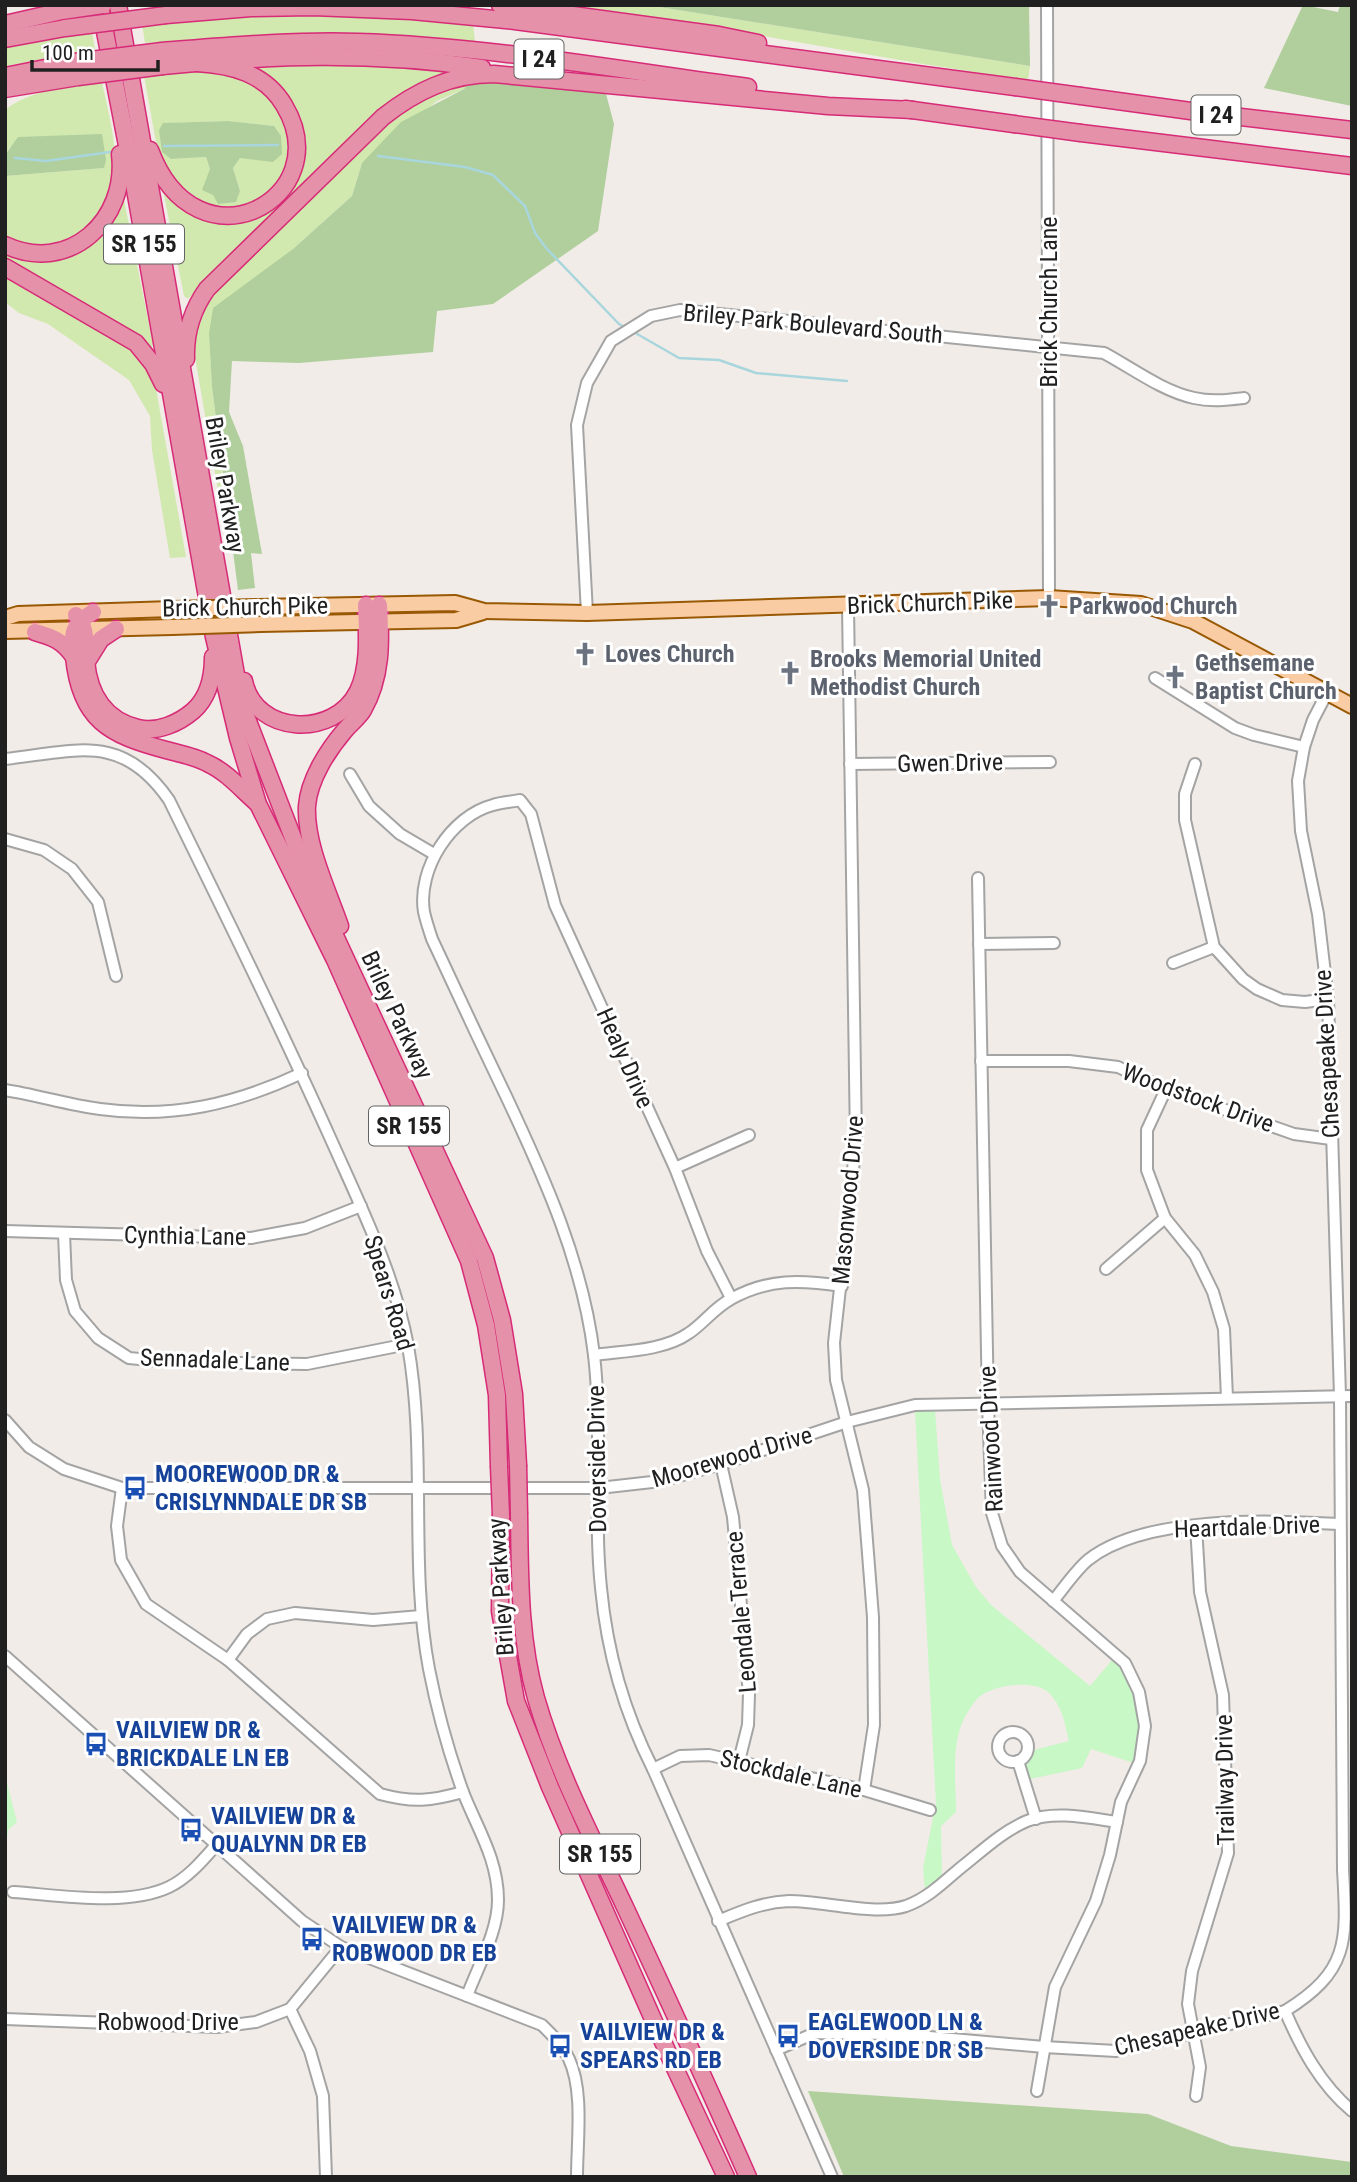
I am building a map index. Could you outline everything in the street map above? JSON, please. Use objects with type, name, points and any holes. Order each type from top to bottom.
[{"type":"highway","points":[[5,24],[101,5]]},
{"type":"highway","name":"Briley Parkway","points":[[101,5],[214,637],[238,738],[258,804],[335,960],[469,1261],[486,1325],[497,1395],[500,1611],[516,1701],[567,1825],[726,2177]]},
{"type":"highway","name":"Briley Parkway","points":[[118,5],[216,567],[246,716],[310,882],[485,1258],[504,1332],[514,1394],[522,1603],[527,1651],[536,1697],[564,1777],[688,2041],[748,2177]]},
{"type":"highway","points":[[500,5],[719,35],[883,70]]},
{"type":"highway","name":"I 24","points":[[5,40],[65,28],[166,15],[251,8],[313,7],[412,11],[515,21],[1352,130]]},
{"type":"highway","points":[[5,16],[40,15]]},
{"type":"highway","name":"I 24","points":[[5,76],[77,70],[260,43],[358,42],[438,47],[1081,133],[1352,166]]},
{"type":"highway","points":[[197,63],[273,56],[372,57],[436,61],[547,78]]},
{"type":"highway","points":[[135,103],[156,167],[176,195],[189,205],[215,215],[247,213],[262,208],[276,197],[287,183],[296,161],[298,140],[292,118],[281,99],[248,72],[228,65],[162,58]]},
{"type":"highway","points":[[5,102],[77,70]]},
{"type":"highway","points":[[191,420],[187,332],[200,299],[336,162],[399,104],[437,84],[475,74],[547,78],[828,106],[913,110]]},
{"type":"highway","points":[[5,89],[56,80]]},
{"type":"highway","points":[[5,245],[34,254],[65,250],[95,231],[106,217],[117,197],[121,181],[116,82]]},
{"type":"highway","points":[[5,267],[136,343],[153,364],[173,406]]},
{"type":"highway","points":[[216,567],[228,593],[246,687],[253,700],[265,712],[294,725],[317,724],[328,720],[348,705],[358,690],[374,622],[373,605]]},
{"type":"highway","points":[[81,621],[80,660],[86,703],[106,726],[138,742],[208,763],[226,774],[258,804]]},
{"type":"highway","points":[[369,1007],[312,845],[307,807],[312,786],[329,751],[362,713],[375,687],[381,637],[374,622]]},
{"type":"highway","points":[[80,660],[101,639],[116,629]]},
{"type":"highway","points":[[35,632],[57,638],[80,660],[97,701],[105,712],[115,719],[145,730],[167,726],[194,710],[207,693],[213,670],[214,637]]},
{"type":"main road","name":"Brick Church Pike","points":[[5,631],[35,632],[81,621],[172,609],[455,604],[484,611],[587,613],[1049,598],[1141,604],[1193,621],[1352,706]]},
{"type":"main road","name":"Brick Church Pike","points":[[5,618],[18,614],[81,621],[116,629],[456,620],[484,611]]},
{"type":"street","name":"Brick Church Lane","points":[[1047,5],[1049,598]]},
{"type":"street","name":"Briley Park Boulevard South","points":[[587,613],[577,425],[587,383],[611,341],[651,316],[680,310],[1104,353],[1158,383],[1193,398],[1214,401],[1244,398]]},
{"type":"street","name":"Masonwood Drive","points":[[848,606],[856,1142],[834,1343],[836,1380],[863,1490],[873,1617],[874,1725],[863,1790]]},
{"type":"street","points":[[1155,678],[1235,727],[1254,735],[1304,747]]},
{"type":"street","name":"Chesapeake Drive","points":[[776,2050],[815,2033],[895,2034],[1116,2051],[1285,2011],[1318,1987],[1340,1952],[1346,1924],[1347,1869],[1340,1396],[1328,999],[1318,914],[1301,831],[1298,781],[1304,747],[1313,720],[1327,694]]},
{"type":"street","name":"Spears Road","points":[[5,758],[95,750],[120,755],[138,764],[156,781],[169,800],[302,1073],[387,1272],[408,1344],[417,1407],[421,1616],[429,1670],[464,1792],[492,1856],[496,1877],[498,1903],[492,1931],[467,1996]]},
{"type":"street","name":"Gwen Drive","points":[[850,764],[1051,762]]},
{"type":"street","points":[[1195,764],[1185,794],[1185,820],[1214,947],[1243,979],[1257,989],[1282,1000],[1305,1002],[1328,999]]},
{"type":"street","points":[[350,774],[369,806],[400,834],[434,854]]},
{"type":"street","name":"Doverside Drive","points":[[531,814],[520,800],[491,805],[459,822],[434,854],[427,880],[424,910],[432,939],[545,1180],[583,1294],[594,1355],[601,1587],[608,1638],[621,1693],[638,1741],[653,1769],[831,2175]]},
{"type":"street","name":"Healy Drive","points":[[531,814],[555,905],[675,1167],[707,1251],[731,1298]]},
{"type":"street","points":[[5,839],[44,850],[72,869],[98,902],[116,976]]},
{"type":"street","name":"Rainwood Drive","points":[[978,878],[992,1513],[1002,1546],[1020,1572],[1125,1664],[1139,1692],[1145,1726],[1140,1761],[1121,1802],[1096,1900],[1055,1987],[1037,2091]]},
{"type":"street","points":[[979,944],[1054,943]]},
{"type":"street","points":[[1173,963],[1214,947]]},
{"type":"street","name":"Woodstock Drive","points":[[981,1061],[1069,1061],[1118,1067],[1166,1089],[1294,1134],[1331,1139]]},
{"type":"street","points":[[5,1090],[98,1109],[155,1114],[211,1106],[266,1090],[302,1073]]},
{"type":"street","points":[[1166,1089],[1147,1130],[1147,1170],[1165,1218],[1195,1255],[1213,1292],[1224,1329],[1227,1398]]},
{"type":"street","points":[[675,1167],[749,1135]]},
{"type":"street","name":"Cynthia Lane","points":[[5,1231],[251,1238],[305,1228],[361,1206]]},
{"type":"street","points":[[1106,1269],[1165,1218]]},
{"type":"street","name":"Sennadale Lane","points":[[64,1234],[66,1280],[75,1311],[98,1338],[129,1358],[170,1362],[307,1364],[408,1344]]},
{"type":"street","points":[[594,1355],[669,1343],[689,1334],[707,1315],[731,1298],[772,1283],[804,1280],[842,1286]]},
{"type":"street","name":"Moorewood Drive","points":[[5,1420],[29,1447],[64,1469],[122,1488],[599,1488],[662,1482],[847,1422],[915,1405],[1352,1396]]},
{"type":"street","name":"Leondale Terrace","points":[[721,1464],[733,1517],[749,1694],[748,1725],[739,1760]]},
{"type":"street","points":[[122,1488],[117,1526],[121,1560],[146,1604],[228,1660],[380,1794],[402,1800],[429,1801],[464,1792]]},
{"type":"street","name":"Heartdale Drive","points":[[1053,1601],[1087,1561],[1122,1540],[1174,1527],[1283,1521],[1340,1524]]},
{"type":"street","name":"Trailway Drive","points":[[1196,1526],[1200,1592],[1223,1695],[1228,1853],[1192,1970],[1188,2004],[1200,2067],[1196,2096]]},
{"type":"street","points":[[228,1660],[247,1634],[267,1619],[295,1613],[373,1620],[421,1616]]},
{"type":"street","points":[[5,1656],[302,1920],[341,1947],[542,2025],[558,2041],[569,2059],[578,2088],[577,2177]]},
{"type":"street","name":"Stockdale Lane","points":[[653,1769],[680,1756],[709,1755],[863,1790],[930,1810]]},
{"type":"street","points":[[1018,1761],[1036,1819]]},
{"type":"street","points":[[718,1921],[755,1905],[788,1901],[877,1909],[903,1907],[926,1897],[994,1841],[1028,1821],[1080,1817],[1117,1822]]},
{"type":"street","points":[[13,1892],[115,1898],[142,1894],[168,1887],[189,1874],[218,1844]]},
{"type":"street","name":"Robwood Drive","points":[[5,2019],[217,2027],[256,2022],[290,2009],[341,1947]]},
{"type":"street","points":[[290,2009],[310,2050],[323,2096],[326,2177]]},
{"type":"street","points":[[1285,2011],[1304,2054],[1339,2100],[1352,2111]]},
{"type":"street","points":[[817,2177],[831,2175]]},
{"type":"green space","points":[[571,5],[647,5],[1030,66],[1028,80],[685,23]]},
{"type":"green space","points":[[647,5],[1029,5],[1030,66]]},
{"type":"green space","points":[[1303,5],[1338,12],[1340,5],[1352,5],[1352,106],[1264,88]]},
{"type":"green space","points":[[312,14],[473,22],[475,43],[376,34],[294,33],[145,43],[142,24],[230,16]]},
{"type":"green space","points":[[92,31],[95,50],[5,66],[5,47]]},
{"type":"green space","points":[[319,64],[464,70],[439,78],[205,281],[188,299],[184,296],[162,185],[169,194],[253,217],[270,207],[284,195],[301,166],[302,132],[286,97],[266,76],[254,69],[254,66]]},
{"type":"green space","points":[[206,70],[250,80],[267,94],[278,108],[290,136],[286,170],[276,186],[261,199],[239,207],[221,208],[206,205],[167,175],[156,142],[144,76]],"holes":[[[228,121],[274,126],[233,168],[240,191],[210,169],[206,157],[171,159],[162,151],[163,123]]]},
{"type":"green space","points":[[102,82],[111,124],[115,168],[113,188],[106,207],[93,223],[73,236],[56,242],[32,244],[6,237],[5,176],[104,168],[10,147],[5,155],[5,110],[39,93]]},
{"type":"green space","points":[[469,82],[464,89],[437,101],[362,163],[352,196],[293,249],[209,334],[212,387],[232,547],[228,548],[195,357],[194,340],[200,317],[211,298],[235,272],[388,122],[419,99]]},
{"type":"green space","points":[[469,82],[605,90],[614,124],[598,231],[493,304],[437,311],[433,352],[299,363],[232,361],[229,412],[243,446],[262,554],[251,553],[255,588],[238,590],[212,387],[209,334],[213,308],[293,249],[352,196],[362,163],[401,122],[464,89]]},
{"type":"green space","points":[[228,121],[274,126],[281,136],[282,154],[273,162],[240,158],[233,168],[240,191],[236,202],[218,204],[213,195],[202,190],[210,169],[206,157],[171,159],[162,152],[159,130],[163,123]]},
{"type":"green space","points":[[102,134],[106,160],[104,168],[5,176],[5,155],[18,137]]},
{"type":"green space","points":[[124,200],[153,344],[151,350],[123,325],[5,259],[5,251],[58,257]]},
{"type":"green space","points":[[5,272],[130,342],[153,372],[186,557],[170,558],[152,450],[150,416],[129,380],[48,324],[19,313],[5,302]]},
{"type":"green space","points":[[935,1410],[940,1479],[952,1545],[976,1587],[991,1605],[1090,1686],[1113,1659],[1116,1661],[1134,1692],[1139,1712],[1139,1732],[1134,1763],[1091,1749],[1082,1768],[1030,1779],[1026,1766],[1034,1750],[1069,1741],[1057,1703],[1048,1692],[1033,1686],[1013,1685],[984,1693],[964,1718],[959,1731],[955,1765],[956,1812],[941,1826],[942,1879],[925,1891],[923,1868],[936,1803],[915,1411]]},
{"type":"green space","points":[[5,1775],[17,1822],[8,1830],[5,1856]]},
{"type":"green space","points":[[808,2091],[1148,2114],[1231,2146],[1352,2162],[1352,2177],[844,2177]]},
{"type":"waterway","points":[[164,146],[278,145]]},
{"type":"waterway","points":[[15,158],[46,161],[110,152]]},
{"type":"waterway","points":[[378,156],[465,167],[493,175],[525,206],[535,233],[547,249],[619,324],[626,328]]},
{"type":"waterway","points":[[632,331],[679,358],[719,360],[756,373],[847,381]]},
{"type":"place","name":"Parkwood Church","points":[[1049,606]]},
{"type":"place","name":"Loves Church","points":[[585,654]]},
{"type":"place","name":"Brooks Memorial United Methodist Church","points":[[790,673]]},
{"type":"place","name":"Gethsemane Baptist Church","points":[[1175,677]]},
{"type":"place","name":"MOOREWOOD DR & CRISLYNNDALE DR SB","points":[[135,1488]]},
{"type":"place","name":"VAILVIEW DR & BRICKDALE LN EB","points":[[96,1744]]},
{"type":"place","name":"VAILVIEW DR & QUALYNN DR EB","points":[[191,1830]]},
{"type":"place","name":"VAILVIEW DR & ROBWOOD DR EB","points":[[312,1939]]},
{"type":"place","name":"EAGLEWOOD LN & DOVERSIDE DR SB","points":[[788,2036]]},
{"type":"place","name":"VAILVIEW DR & SPEARS RD EB","points":[[560,2046]]}]
